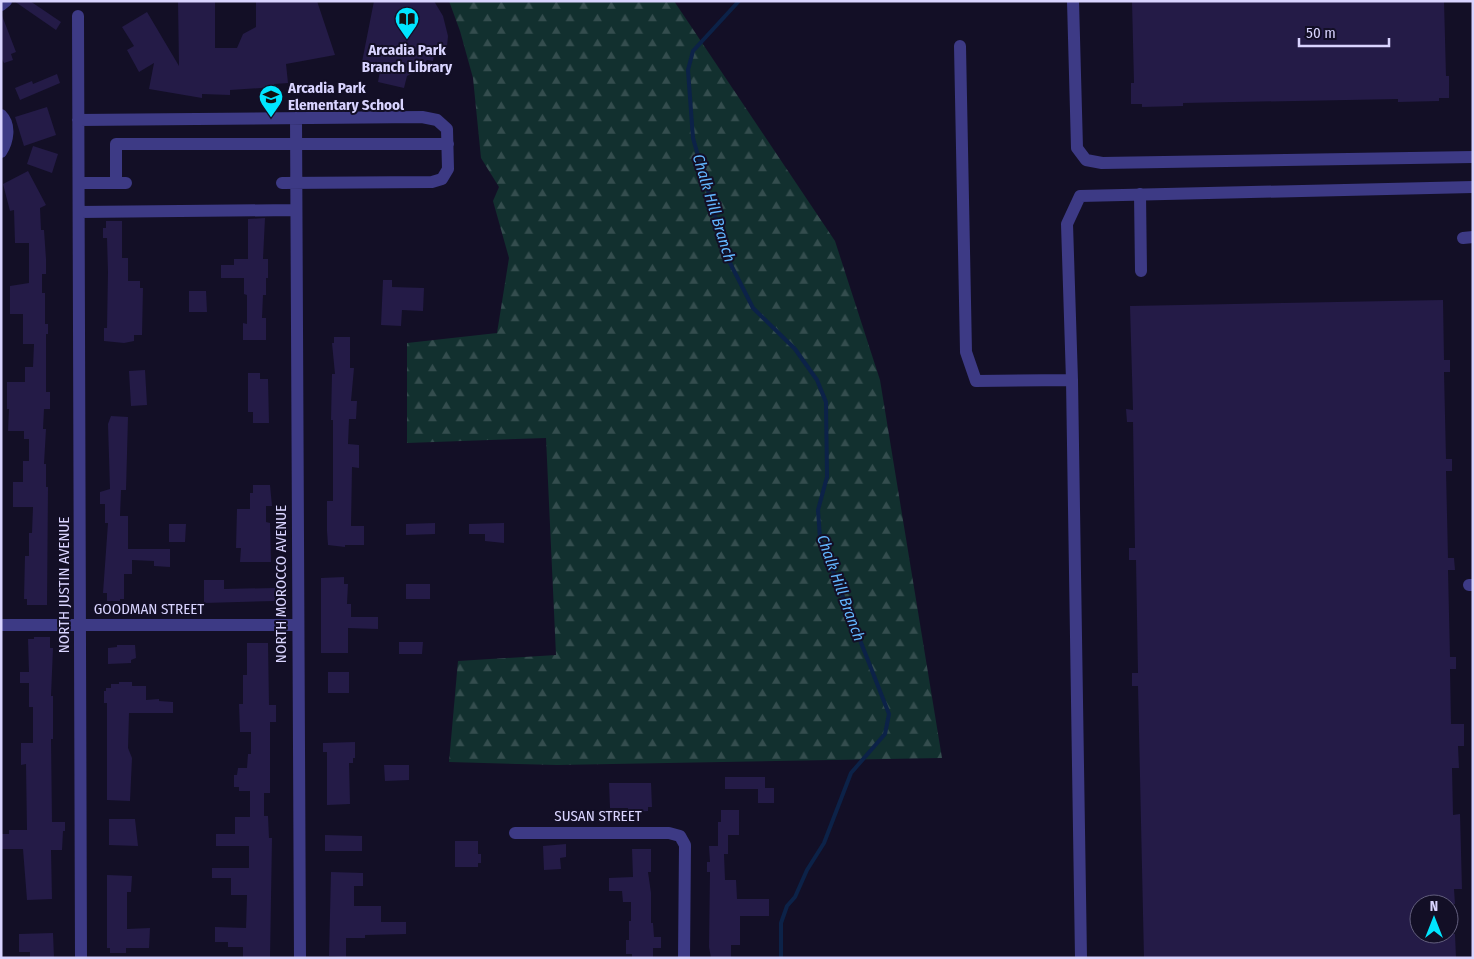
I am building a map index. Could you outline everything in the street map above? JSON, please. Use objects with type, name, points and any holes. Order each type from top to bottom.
[{"type":"street","points":[[1,5],[6,1]]},
{"type":"street","points":[[1073,1],[1077,148],[1086,160],[1102,163],[1473,157]]},
{"type":"street","name":"NORTH JUSTIN AVENUE","points":[[78,16],[81,958]]},
{"type":"street","points":[[960,46],[966,352],[976,381],[1072,380]]},
{"type":"street","points":[[1,115],[6,120],[7,139],[1,152]]},
{"type":"street","points":[[78,120],[422,117],[437,120],[447,129],[448,169],[442,179],[432,182],[282,183]]},
{"type":"street","name":"NORTH MOROCCO AVENUE","points":[[296,118],[300,958]]},
{"type":"street","points":[[78,183],[121,183],[116,144],[448,144]]},
{"type":"street","points":[[1080,958],[1072,380],[1067,224],[1080,196],[1473,187]]},
{"type":"street","points":[[1140,194],[1141,271]]},
{"type":"street","points":[[79,212],[296,210]]},
{"type":"street","name":"GOODMAN STREET","points":[[1,625],[298,625]]},
{"type":"street","name":"SUSAN STREET","points":[[515,833],[669,833],[680,836],[685,845],[684,958]]},
{"type":"green space","points":[[449,1],[674,1],[835,241],[880,380],[942,758],[557,765],[449,762],[458,661],[556,655],[546,438],[407,443],[407,343],[497,333],[509,258],[493,201],[499,187],[481,158],[473,78],[460,31]]},
{"type":"building","points":[[14,1],[30,1],[61,22],[56,30]]},
{"type":"building","name":"Arcadia Park Elementary School","points":[[178,1],[215,1],[215,48],[237,48],[243,34],[256,27],[256,1],[317,1],[335,55],[286,64],[288,83],[274,84],[275,87],[230,90],[230,95],[202,94],[202,98],[149,89],[154,63],[139,72],[127,50],[134,46],[122,27],[147,12],[179,66]]},
{"type":"building","name":"Arcadia Park Branch Library","points":[[374,1],[434,1],[443,16],[448,36],[447,47],[436,45],[433,61],[427,60],[418,70],[407,76],[404,88],[378,82],[380,71],[361,67]]},
{"type":"building","points":[[1132,1],[1444,1],[1446,76],[1449,76],[1449,98],[1439,98],[1439,101],[1398,102],[1398,99],[1183,103],[1183,106],[1142,107],[1142,104],[1131,104],[1131,83],[1134,83]]},
{"type":"building","points":[[1,13],[16,52],[11,54],[13,60],[4,63],[1,57]]},
{"type":"building","points":[[57,74],[60,83],[20,100],[15,88],[32,81],[33,84]]},
{"type":"building","points":[[47,107],[56,135],[24,146],[15,117]]},
{"type":"building","points":[[33,146],[58,154],[52,173],[27,164]]},
{"type":"building","points":[[28,171],[46,205],[40,208],[41,230],[44,230],[46,259],[46,274],[42,274],[42,293],[45,293],[45,324],[48,324],[48,334],[46,334],[46,392],[50,392],[50,409],[44,409],[43,429],[46,429],[44,464],[46,464],[46,487],[48,487],[47,605],[27,605],[27,599],[24,599],[25,556],[29,556],[29,533],[32,533],[33,507],[13,507],[13,482],[23,482],[23,461],[29,461],[29,439],[24,439],[24,431],[8,431],[9,409],[7,409],[7,382],[25,382],[25,367],[33,367],[34,344],[23,344],[23,314],[10,314],[10,286],[29,283],[29,243],[15,243],[14,210],[10,211],[3,184]]},
{"type":"building","points":[[265,218],[263,259],[268,259],[268,278],[266,278],[266,295],[263,295],[262,318],[266,318],[266,340],[243,340],[243,323],[247,324],[247,295],[244,294],[244,278],[221,278],[221,265],[234,265],[234,259],[248,259],[248,219]]},
{"type":"building","points":[[106,221],[122,221],[122,258],[128,258],[128,281],[140,281],[140,288],[143,288],[142,335],[134,335],[134,341],[124,343],[104,341],[104,328],[107,328],[108,272],[107,238],[103,238],[103,228],[106,228]]},
{"type":"building","points":[[383,280],[392,280],[392,287],[424,288],[423,311],[402,310],[401,326],[381,325]]},
{"type":"building","points":[[189,291],[206,291],[207,312],[189,312]]},
{"type":"building","points":[[1443,300],[1444,360],[1450,360],[1450,372],[1444,372],[1446,459],[1452,459],[1452,471],[1446,471],[1448,558],[1454,558],[1455,570],[1448,570],[1450,657],[1456,657],[1456,669],[1450,669],[1451,724],[1464,724],[1464,746],[1458,746],[1459,768],[1452,768],[1453,815],[1460,814],[1462,889],[1454,889],[1454,894],[1409,894],[1409,944],[1455,944],[1456,958],[1144,958],[1138,686],[1132,686],[1132,673],[1138,673],[1136,560],[1129,560],[1129,548],[1135,548],[1133,422],[1127,422],[1126,409],[1133,410],[1130,306]]},
{"type":"building","points":[[334,337],[350,337],[350,368],[354,368],[351,401],[357,401],[356,419],[349,419],[348,444],[359,445],[359,468],[352,467],[351,526],[364,526],[364,545],[345,545],[345,547],[328,545],[327,531],[327,501],[333,501],[333,420],[331,420],[332,374],[335,374],[332,343],[334,343]]},
{"type":"building","points":[[145,370],[147,405],[131,406],[129,371]]},
{"type":"building","points":[[248,373],[260,373],[260,379],[268,379],[269,423],[253,423],[253,412],[248,412]]},
{"type":"building","points":[[111,416],[128,417],[126,490],[121,490],[120,516],[128,516],[128,549],[170,549],[170,567],[154,566],[154,561],[132,560],[132,574],[124,574],[124,599],[120,599],[120,601],[107,601],[107,593],[103,593],[108,523],[105,523],[105,504],[100,504],[100,492],[110,489],[108,424]]},
{"type":"building","points":[[253,485],[270,485],[272,506],[266,506],[266,522],[270,523],[271,562],[240,562],[241,548],[236,548],[237,509],[250,509],[250,493],[253,493]]},
{"type":"building","points":[[435,523],[435,534],[406,535],[406,524]]},
{"type":"building","points":[[504,523],[504,543],[485,541],[485,534],[469,534],[469,524]]},
{"type":"building","points":[[169,524],[186,524],[185,542],[169,542]]},
{"type":"building","points":[[344,577],[344,584],[348,584],[347,604],[351,604],[351,617],[378,617],[378,629],[348,628],[348,653],[321,653],[321,578]]},
{"type":"building","points":[[204,580],[224,580],[224,589],[275,588],[275,601],[204,603]]},
{"type":"building","points":[[406,584],[430,584],[430,599],[406,599]]},
{"type":"building","points":[[34,637],[50,637],[50,648],[53,648],[51,696],[53,696],[53,739],[51,739],[52,822],[65,822],[65,831],[63,831],[62,850],[51,850],[52,899],[27,900],[23,849],[1,849],[1,834],[9,834],[9,830],[27,830],[26,764],[21,765],[21,743],[33,743],[33,707],[29,707],[29,683],[20,683],[20,672],[29,672],[28,639],[34,639]]},
{"type":"building","points":[[399,642],[423,642],[422,654],[399,654]]},
{"type":"building","points":[[247,643],[268,643],[269,705],[276,705],[276,722],[270,722],[270,793],[264,793],[264,816],[268,816],[269,838],[272,838],[270,958],[243,958],[243,947],[228,947],[228,942],[215,942],[215,927],[246,928],[247,895],[231,895],[231,878],[212,878],[212,868],[249,868],[249,846],[216,846],[216,834],[235,834],[235,817],[250,817],[250,791],[239,791],[239,787],[234,787],[234,775],[237,775],[238,768],[247,768],[248,754],[251,754],[251,732],[240,732],[239,704],[243,704],[243,675],[247,675]]},
{"type":"building","points":[[117,645],[135,645],[136,658],[131,660],[131,663],[108,664],[108,648],[117,647]]},
{"type":"building","points":[[328,672],[349,672],[349,693],[328,693]]},
{"type":"building","points":[[119,682],[132,682],[132,686],[146,686],[146,700],[159,699],[159,701],[173,702],[173,713],[129,713],[128,748],[132,758],[130,801],[107,800],[107,703],[104,703],[104,691],[106,691],[106,688],[111,688],[111,684],[119,684]]},
{"type":"building","points":[[355,742],[355,758],[353,758],[353,763],[349,763],[350,804],[327,805],[327,752],[323,752],[323,743]]},
{"type":"building","points":[[384,765],[409,765],[409,780],[385,781]]},
{"type":"building","points":[[725,777],[765,777],[765,788],[774,788],[774,803],[758,803],[758,789],[725,789]]},
{"type":"building","points":[[609,783],[651,783],[652,807],[648,807],[648,811],[628,812],[628,808],[610,808]]},
{"type":"building","points":[[721,810],[739,810],[739,835],[728,835],[728,854],[724,854],[725,880],[736,880],[737,899],[769,899],[769,916],[740,916],[740,945],[731,945],[731,958],[711,958],[709,947],[710,872],[707,872],[707,862],[710,862],[709,846],[718,846],[718,822],[721,822]]},
{"type":"building","points":[[109,819],[135,819],[138,846],[109,845]]},
{"type":"building","points":[[325,835],[362,836],[362,851],[325,851]]},
{"type":"building","points":[[455,841],[478,841],[478,854],[481,854],[481,863],[478,863],[478,867],[455,867]]},
{"type":"building","points":[[566,844],[566,857],[560,858],[561,869],[544,870],[543,846]]},
{"type":"building","points":[[632,849],[651,849],[651,872],[648,872],[651,893],[651,923],[653,923],[654,937],[661,937],[661,948],[653,948],[653,958],[632,958],[632,954],[626,954],[626,940],[629,940],[629,921],[631,921],[631,902],[623,902],[622,891],[609,891],[609,878],[633,877]]},
{"type":"building","points":[[331,872],[363,873],[363,886],[354,886],[354,906],[381,906],[381,922],[406,922],[406,934],[365,935],[365,938],[346,938],[346,957],[329,956]]},
{"type":"building","points":[[107,875],[132,876],[131,892],[127,892],[127,929],[150,928],[149,948],[126,948],[126,953],[110,953],[110,948],[107,948]]},
{"type":"building","points":[[53,933],[54,958],[30,958],[30,952],[19,952],[19,934]]},
{"type":"waterway","name":"Chalk Hill Branch","points":[[739,1],[693,51],[688,70],[693,138],[726,255],[753,308],[795,349],[817,380],[826,402],[827,477],[818,510],[820,538],[889,714],[885,734],[851,773],[824,843],[807,870],[795,897],[787,906],[781,923],[781,958]]},
{"type":"place","name":"Arcadia Park Branch Library","points":[[407,40]]},
{"type":"place","name":"Arcadia Park Elementary School","points":[[271,118]]}]
